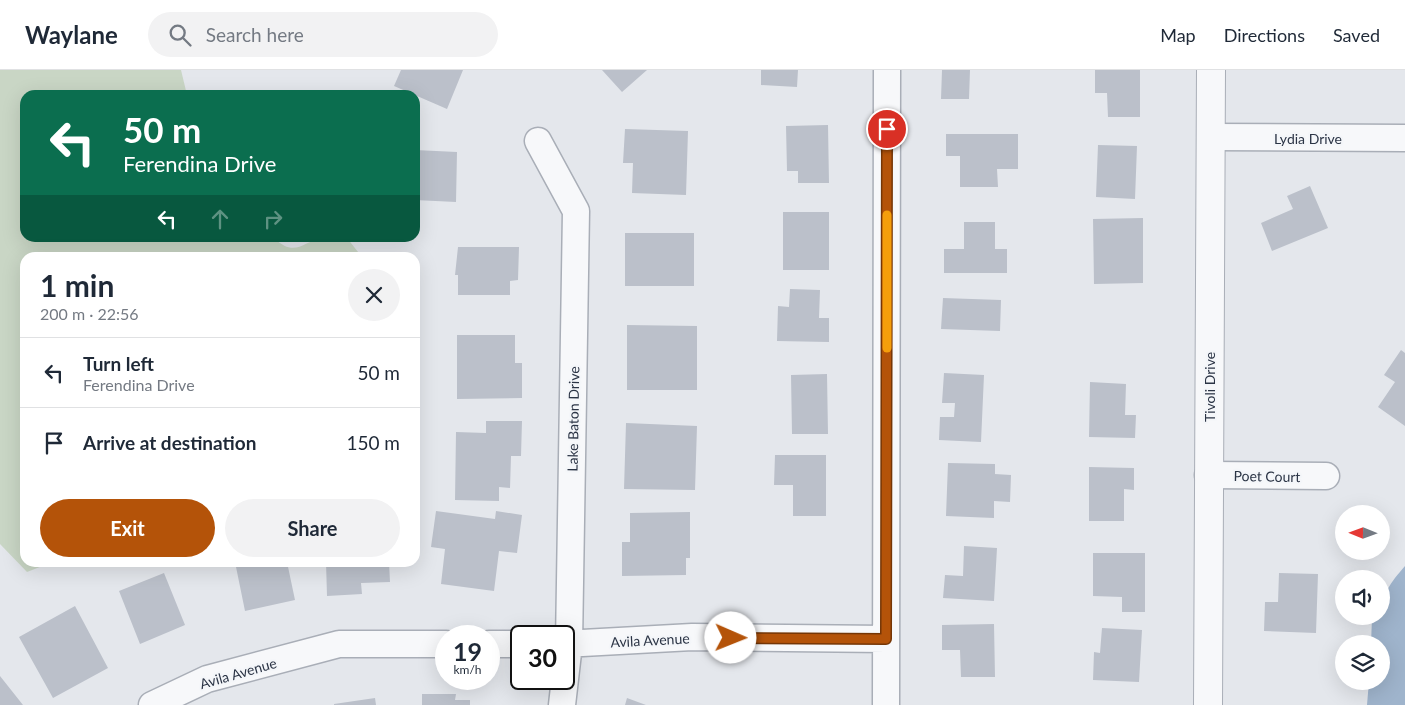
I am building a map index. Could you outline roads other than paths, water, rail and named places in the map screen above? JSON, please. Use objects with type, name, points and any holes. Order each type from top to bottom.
[{"type":"street","points":[[886,705],[887,70]]},
{"type":"street","name":"Tivoli Drive","points":[[1208,705],[1211,70]]},
{"type":"street","name":"Lydia Drive","points":[[1211,137],[1405,138]]},
{"type":"street","name":"Lake Baton Drive","points":[[538,142],[576,211],[567,625]]},
{"type":"street","name":"Poet Court","points":[[1208,475],[1326,476]]},
{"type":"street","name":"Avila Avenue","points":[[575,644],[692,637],[886,639]]},
{"type":"street","name":"Avila Avenue","points":[[152,705],[207,679],[340,644],[435,644]]},
{"type":"street","name":"Lake Baton Drive","points":[[562,705],[563,690]]},
{"type":"water","points":[[1405,566],[1405,705],[1367,705],[1368,690],[1390,690],[1390,635],[1371,635],[1372,625],[1390,625],[1390,586]]}]
